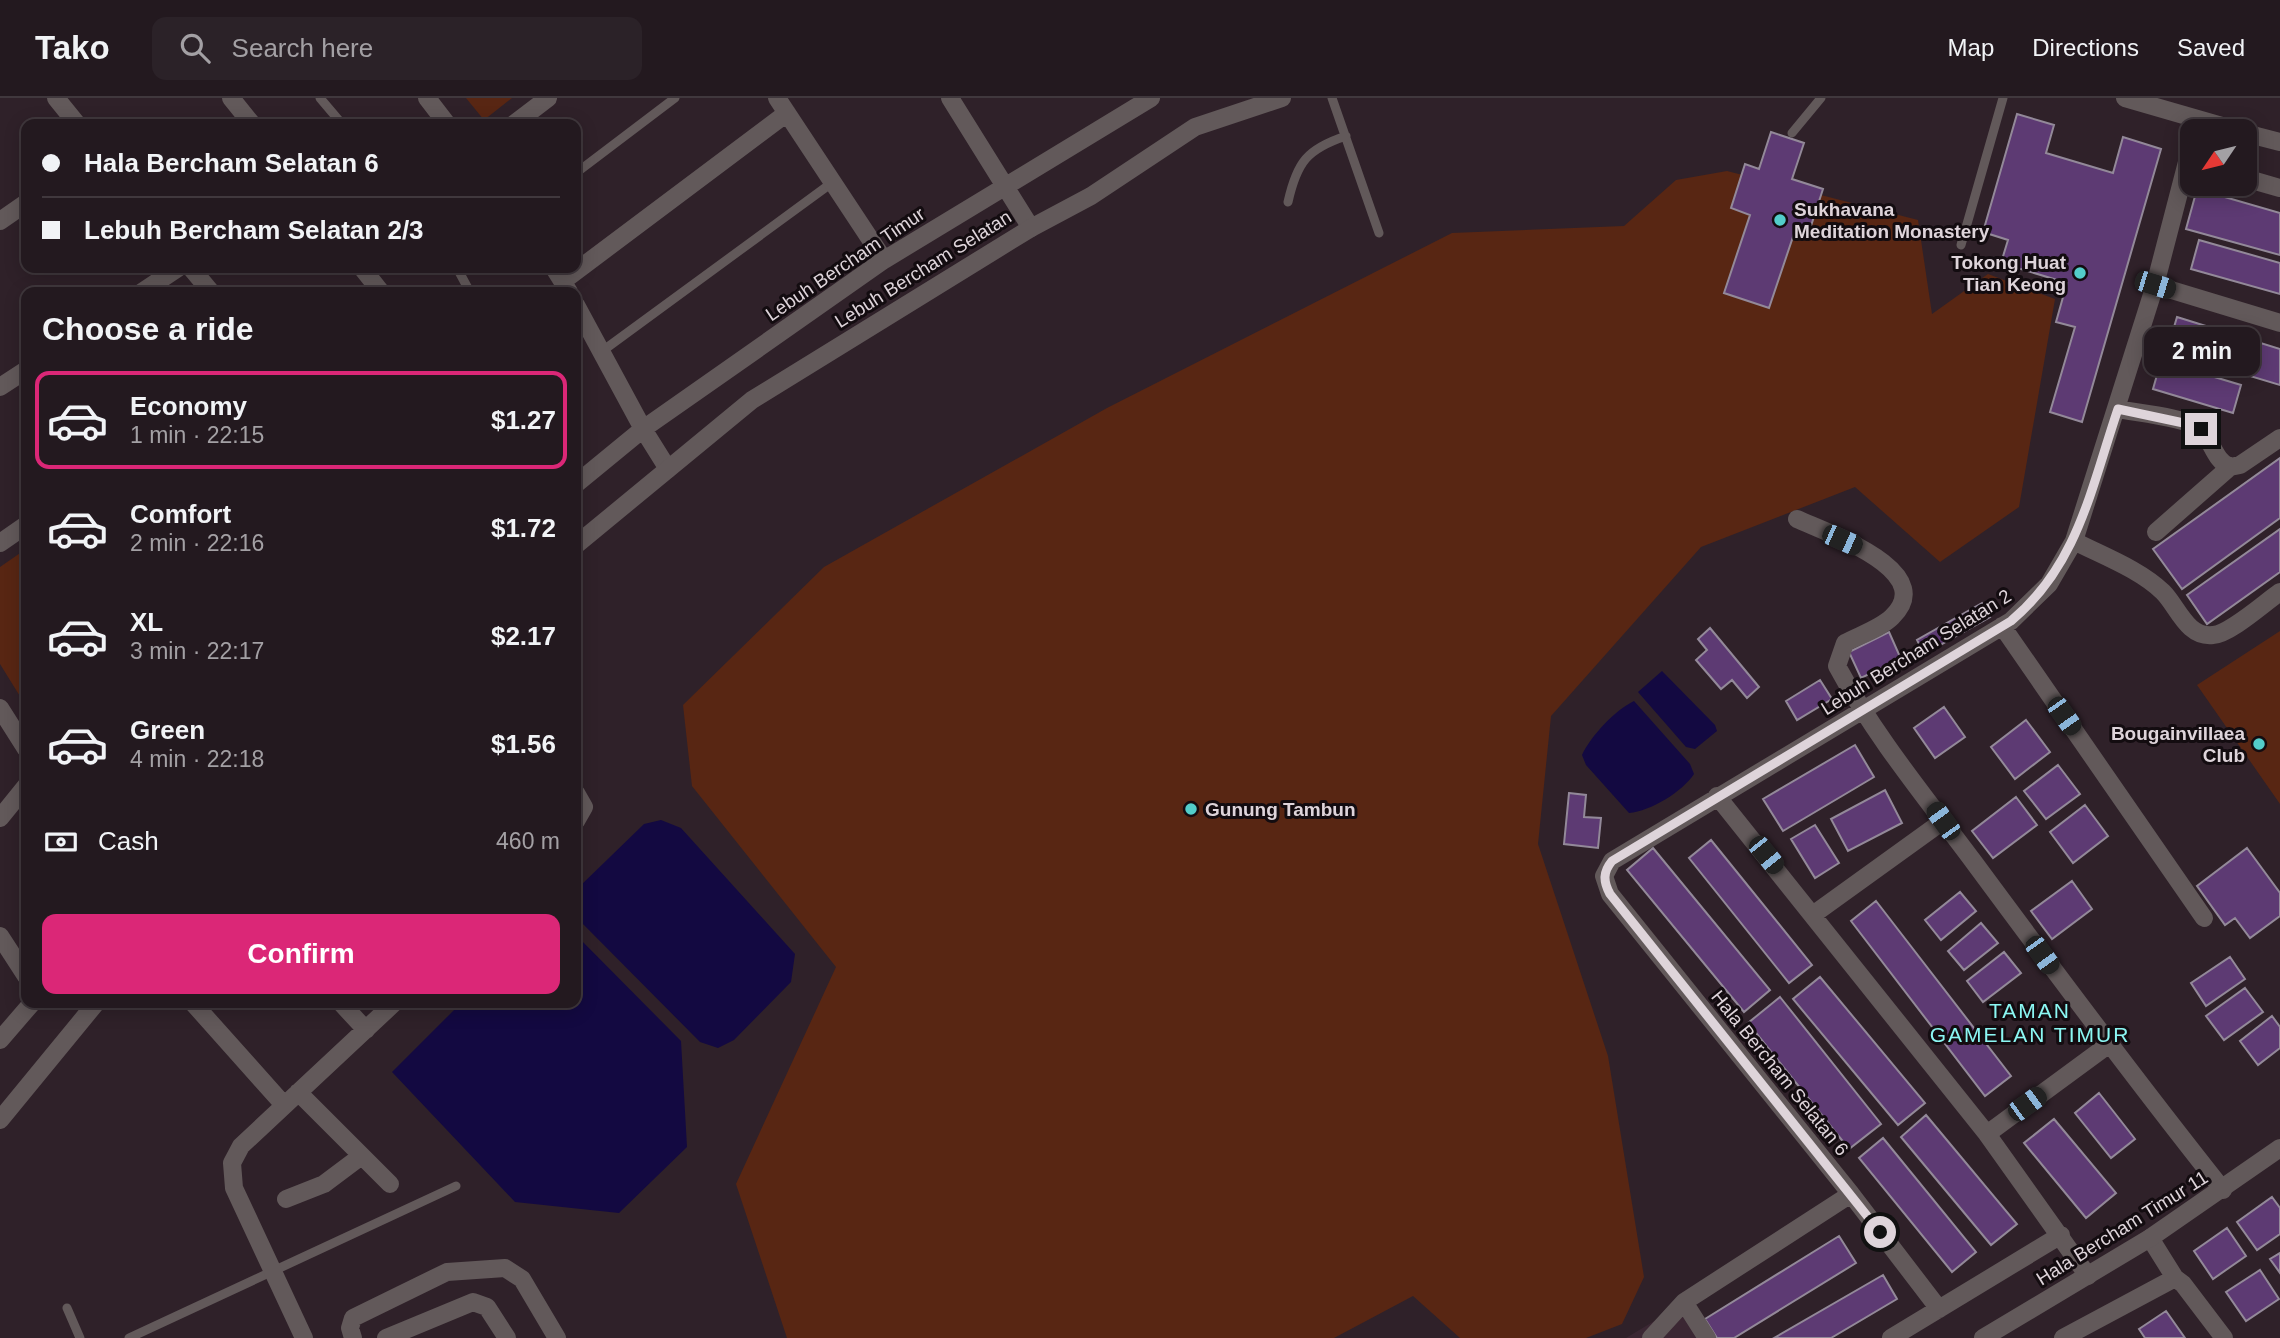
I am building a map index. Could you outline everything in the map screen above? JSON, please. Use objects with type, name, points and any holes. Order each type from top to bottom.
[{"type":"street","points":[[56,98],[73,119]]},
{"type":"street","points":[[232,98],[248,119]]},
{"type":"street","points":[[427,98],[443,119]]},
{"type":"street","points":[[521,119],[548,98]]},
{"type":"street","name":"Lebuh Bercham Timur","points":[[581,480],[643,429],[884,260],[1150,98]]},
{"type":"street","name":"Lebuh Bercham Selatan","points":[[581,541],[752,400],[1031,228],[1091,196],[1195,127],[1282,98]]},
{"type":"street","points":[[2125,98],[2144,100],[2183,119]]},
{"type":"street","points":[[955,100],[1031,228]]},
{"type":"street","points":[[581,265],[782,106],[884,260]]},
{"type":"street","points":[[2258,136],[2280,142]]},
{"type":"street","points":[[2258,182],[2280,188]]},
{"type":"street","name":"Lebuh Bercham Selatan 2","points":[[1612,861],[2002,626],[2030,606],[2049,584],[2074,541],[2118,409],[2180,194]]},
{"type":"street","points":[[0,221],[21,206]]},
{"type":"street","points":[[150,287],[170,273]]},
{"type":"street","points":[[195,273],[207,287]]},
{"type":"street","points":[[366,273],[377,287]]},
{"type":"street","points":[[2155,285],[2280,323]]},
{"type":"street","points":[[581,314],[643,429],[668,469]]},
{"type":"street","points":[[0,387],[21,373]]},
{"type":"street","points":[[2118,409],[2193,425],[2207,436],[2221,461],[2230,467]]},
{"type":"street","points":[[2156,531],[2230,467],[2240,465],[2280,438]]},
{"type":"street","points":[[1797,519],[1864,550],[1898,574],[1905,588],[1902,606],[1891,619],[1845,643],[1839,653],[1837,666],[1864,710],[1943,821],[2108,1045],[2223,1190]]},
{"type":"street","points":[[0,542],[21,528]]},
{"type":"street","points":[[2074,541],[2147,579],[2162,592],[2185,623],[2203,635],[2220,634],[2280,592]]},
{"type":"street","points":[[2002,626],[2204,918]]},
{"type":"street","points":[[0,708],[21,741]]},
{"type":"street","points":[[0,818],[21,792]]},
{"type":"street","points":[[1717,796],[1814,914],[1987,1134],[2088,1276]]},
{"type":"street","points":[[1814,914],[1943,821]]},
{"type":"street","name":"Hala Bercham Selatan 6","points":[[1612,861],[1604,876],[1610,894],[1851,1194],[1939,1309]]},
{"type":"street","points":[[0,936],[21,968]]},
{"type":"street","points":[[0,1041],[28,1008]]},
{"type":"street","points":[[0,1120],[92,1008]]},
{"type":"street","points":[[197,1008],[284,1105]]},
{"type":"street","points":[[346,1008],[366,1030]]},
{"type":"street","points":[[304,1338],[238,1199],[232,1163],[241,1146],[389,1008]]},
{"type":"street","points":[[1987,1134],[2108,1045]]},
{"type":"street","points":[[298,1092],[360,1157],[390,1184]]},
{"type":"street","name":"Hala Bercham Timur 11","points":[[1983,1338],[2150,1238],[2280,1149]]},
{"type":"street","points":[[286,1199],[324,1184],[360,1157]]},
{"type":"street","points":[[1651,1338],[1684,1302],[1851,1194]]},
{"type":"street","points":[[1891,1338],[2061,1235]]},
{"type":"street","points":[[2150,1238],[2179,1281],[2224,1338]]},
{"type":"street","points":[[353,1338],[351,1323],[358,1315],[447,1272],[505,1269],[522,1279],[556,1338]]},
{"type":"street","points":[[2063,1338],[2179,1281]]},
{"type":"street","points":[[387,1338],[473,1302],[487,1307],[507,1338]]},
{"type":"street","points":[[1684,1302],[1707,1338]]},
{"type":"lane","points":[[320,98],[338,119]]},
{"type":"lane","points":[[581,169],[675,98]]},
{"type":"lane","points":[[1332,98],[1379,233]]},
{"type":"lane","points":[[1792,133],[1821,98]]},
{"type":"lane","points":[[1961,245],[2003,98]]},
{"type":"lane","points":[[1288,202],[1296,174],[1308,154],[1318,146],[1346,136]]},
{"type":"lane","points":[[601,352],[833,182]]},
{"type":"lane","points":[[129,1338],[271,1269],[456,1185]]},
{"type":"lane","points":[[67,1308],[80,1338]]},
{"type":"shaded area","points":[[466,98],[512,98],[485,119]]},
{"type":"shaded area","name":"Gunung Tambun","points":[[1727,171],[1918,220],[1932,314],[1988,274],[2055,299],[2019,507],[1940,562],[1855,487],[1701,547],[1551,716],[1538,844],[1608,1056],[1644,1277],[1622,1324],[1586,1338],[1460,1338],[1413,1296],[1334,1338],[787,1338],[736,1184],[836,967],[692,786],[683,705],[824,567],[1107,408],[1452,233],[1624,226],[1676,180]]},
{"type":"shaded area","points":[[21,552],[21,698],[0,664],[0,567]]},
{"type":"shaded area","name":"Bougainvillaea Club","points":[[2280,631],[2280,804],[2197,685]]},
{"type":"shaded area","points":[[1662,671],[1715,725],[1717,731],[1695,749],[1686,747],[1638,692]]},
{"type":"shaded area","points":[[1634,701],[1690,764],[1694,774],[1665,800],[1647,809],[1629,813],[1586,765],[1582,755],[1604,724]]},
{"type":"shaded area","points":[[661,820],[681,828],[795,954],[791,982],[734,1040],[718,1048],[700,1042],[581,922],[581,885],[644,824]]},
{"type":"shaded area","points":[[581,940],[681,1041],[687,1147],[619,1213],[515,1202],[392,1072],[456,1008],[581,1008]]},
{"type":"shaded area","points":[[1681,1305],[1703,1338],[1626,1338]]},
{"type":"building","name":"Tokong Huat Tian Keong","points":[[2017,114],[2054,125],[2046,153],[2113,173],[2123,137],[2161,149],[2082,422],[2050,412],[2075,327],[2056,322],[2067,283],[2001,263],[2008,240],[1983,232]]},
{"type":"building","name":"Sukhavana Meditation Monastery","points":[[1771,132],[1804,143],[1792,179],[1823,189],[1810,229],[1797,225],[1769,308],[1724,293],[1750,215],[1731,208],[1745,164],[1759,169]]},
{"type":"building","points":[[2195,196],[2221,196],[2280,213],[2280,255],[2186,229]]},
{"type":"building","points":[[2199,240],[2280,263],[2280,294],[2191,269]]},
{"type":"building","points":[[2177,317],[2280,349],[2280,385],[2167,351]]},
{"type":"building","points":[[2161,361],[2241,385],[2233,413],[2153,389]]},
{"type":"building","points":[[2280,458],[2280,518],[2182,589],[2153,549]]},
{"type":"building","points":[[2280,529],[2280,572],[2207,624],[2187,595]]},
{"type":"building","points":[[1982,603],[1990,617],[1924,654],[1917,640]]},
{"type":"building","points":[[1710,628],[1759,687],[1747,698],[1732,680],[1721,689],[1696,660],[1707,650],[1698,639]]},
{"type":"building","points":[[1889,632],[1901,659],[1861,678],[1849,652]]},
{"type":"building","points":[[1820,680],[1832,699],[1797,720],[1786,701]]},
{"type":"building","points":[[1944,707],[1965,737],[1935,758],[1914,728]]},
{"type":"building","points":[[2026,720],[2050,752],[2015,779],[1991,747]]},
{"type":"building","points":[[1855,745],[1874,777],[1783,831],[1763,799]]},
{"type":"building","points":[[2058,765],[2080,794],[2046,819],[2024,791]]},
{"type":"building","points":[[1885,790],[1902,823],[1848,851],[1831,819]]},
{"type":"building","points":[[1569,793],[1586,795],[1584,817],[1601,818],[1598,848],[1564,844]]},
{"type":"building","points":[[2016,797],[2037,825],[1993,858],[1972,831]]},
{"type":"building","points":[[2085,805],[2108,836],[2073,863],[2050,832]]},
{"type":"building","points":[[1815,825],[1839,863],[1815,878],[1791,839]]},
{"type":"building","points":[[1711,840],[1812,965],[1789,983],[1689,858]]},
{"type":"building","points":[[1653,848],[1770,990],[1744,1012],[1627,870]]},
{"type":"building","points":[[2247,848],[2280,893],[2280,916],[2250,938],[2235,918],[2225,925],[2197,886]]},
{"type":"building","points":[[2072,881],[2092,909],[2052,939],[2031,911]]},
{"type":"building","points":[[1960,892],[1976,911],[1941,940],[1925,920]]},
{"type":"building","points":[[1876,901],[2011,1076],[1985,1096],[1851,921]]},
{"type":"building","points":[[1981,923],[1998,943],[1964,970],[1948,951]]},
{"type":"building","points":[[2004,952],[2021,973],[1983,1002],[1967,981]]},
{"type":"building","points":[[2230,957],[2245,979],[2206,1006],[2191,983]]},
{"type":"building","points":[[1820,977],[1925,1103],[1898,1125],[1793,999]]},
{"type":"building","points":[[2245,988],[2263,1012],[2224,1040],[2206,1016]]},
{"type":"building","points":[[1780,997],[1881,1124],[1849,1149],[1748,1023]]},
{"type":"building","points":[[2272,1016],[2280,1027],[2280,1048],[2258,1065],[2240,1041]]},
{"type":"building","points":[[2099,1093],[2135,1139],[2111,1158],[2075,1113]]},
{"type":"building","points":[[1926,1115],[2017,1224],[1991,1245],[1901,1137]]},
{"type":"building","points":[[2054,1119],[2116,1193],[2086,1218],[2024,1143]]},
{"type":"building","points":[[1883,1138],[1976,1252],[1952,1272],[1859,1158]]},
{"type":"building","points":[[2272,1197],[2280,1208],[2280,1234],[2257,1250],[2237,1222]]},
{"type":"building","points":[[2227,1228],[2246,1256],[2213,1279],[2194,1251]]},
{"type":"building","points":[[1839,1236],[1856,1263],[1734,1338],[1717,1338],[1705,1319]]},
{"type":"building","points":[[2280,1253],[2280,1273],[2270,1259]]},
{"type":"building","points":[[2260,1270],[2279,1299],[2246,1321],[2226,1292]]},
{"type":"building","points":[[1883,1275],[1897,1299],[1831,1338],[1774,1338]]},
{"type":"building","points":[[2166,1311],[2185,1338],[2145,1338],[2139,1329]]},
{"type":"place","name":"Sukhavana Meditation Monastery","points":[[1780,220]]},
{"type":"place","name":"Tokong Huat Tian Keong","points":[[2080,273]]},
{"type":"place","name":"Bougainvillaea Club","points":[[2259,744]]},
{"type":"place","name":"Gunung Tambun","points":[[1191,809]]},
{"type":"district","name":"TAMAN GAMELAN TIMUR","points":[[2030,1022]]},
{"type":"route","points":[[1880,1232],[1610,894],[1605,885],[1607,867],[1612,861],[1717,796],[2011,621],[2030,606],[2060,568],[2074,541],[2118,409],[2201,429]]}]
